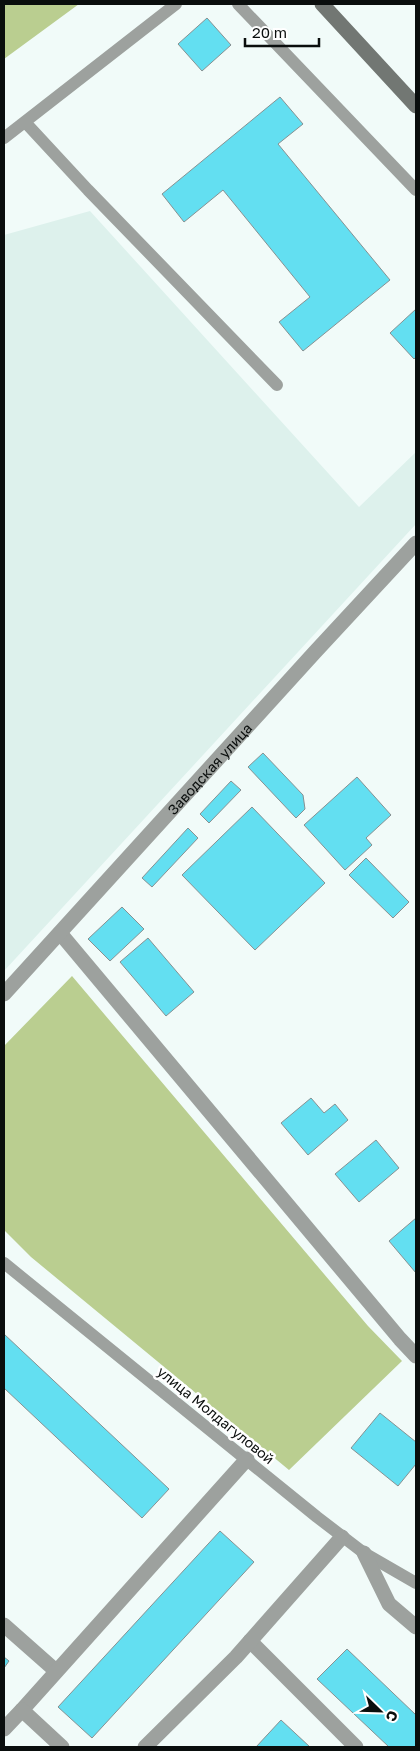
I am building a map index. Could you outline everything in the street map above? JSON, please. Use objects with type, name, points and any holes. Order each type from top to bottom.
[{"type":"main road","points":[[322,4],[416,106]]},
{"type":"street","name":"Заводская улица","points":[[4,994],[416,543]]},
{"type":"street","points":[[60,933],[416,1356]]},
{"type":"street","points":[[4,1728],[247,1459]]},
{"type":"street","points":[[145,1747],[250,1641],[342,1536]]},
{"type":"street","points":[[364,1553],[389,1604],[416,1627]]},
{"type":"street","points":[[4,1625],[56,1671]]},
{"type":"street","points":[[250,1641],[356,1747]]},
{"type":"street","points":[[22,1710],[62,1747]]},
{"type":"lane","points":[[4,138],[176,4]]},
{"type":"lane","points":[[238,4],[416,190]]},
{"type":"lane","points":[[25,122],[88,190],[277,385]]},
{"type":"lane","name":"улица Молдагуловой","points":[[4,1262],[342,1536],[364,1553],[416,1582]]},
{"type":"shaded area","points":[[90,211],[359,507],[416,452],[416,524],[4,971],[4,235]]},
{"type":"green space","points":[[4,4],[79,4],[4,59]]},
{"type":"green space","points":[[72,976],[368,1326],[402,1361],[289,1470],[31,1257],[4,1230],[4,1046]]},
{"type":"building","points":[[207,18],[231,45],[202,71],[178,44]]},
{"type":"building","points":[[280,97],[303,124],[278,144],[390,280],[303,351],[279,322],[310,297],[223,190],[184,222],[162,194]]},
{"type":"building","points":[[416,309],[416,357],[414,359],[390,333]]},
{"type":"building","points":[[263,753],[303,795],[305,809],[296,818],[248,767]]},
{"type":"building","points":[[357,777],[391,815],[366,838],[372,845],[345,870],[304,825]]},
{"type":"building","points":[[231,781],[241,790],[209,823],[200,814]]},
{"type":"building","points":[[252,807],[325,883],[255,950],[182,875]]},
{"type":"building","points":[[188,828],[198,838],[152,887],[142,878]]},
{"type":"building","points":[[366,858],[409,902],[393,918],[349,875]]},
{"type":"building","points":[[122,907],[144,929],[110,961],[88,939]]},
{"type":"building","points":[[148,938],[194,992],[166,1016],[120,962]]},
{"type":"building","points":[[311,1098],[324,1113],[335,1104],[348,1120],[308,1155],[281,1123]]},
{"type":"building","points":[[376,1140],[399,1168],[359,1202],[335,1174]]},
{"type":"building","points":[[416,1218],[416,1273],[389,1241]]},
{"type":"building","points":[[4,1334],[169,1489],[142,1518],[4,1388]]},
{"type":"building","points":[[380,1413],[416,1442],[416,1464],[398,1486],[351,1448]]},
{"type":"building","points":[[220,1531],[254,1562],[92,1738],[58,1707]]},
{"type":"building","points":[[347,1649],[416,1715],[416,1747],[389,1747],[317,1679]]},
{"type":"building","points":[[4,1657],[9,1661],[4,1668]]},
{"type":"building","points":[[281,1720],[310,1747],[256,1747]]}]
